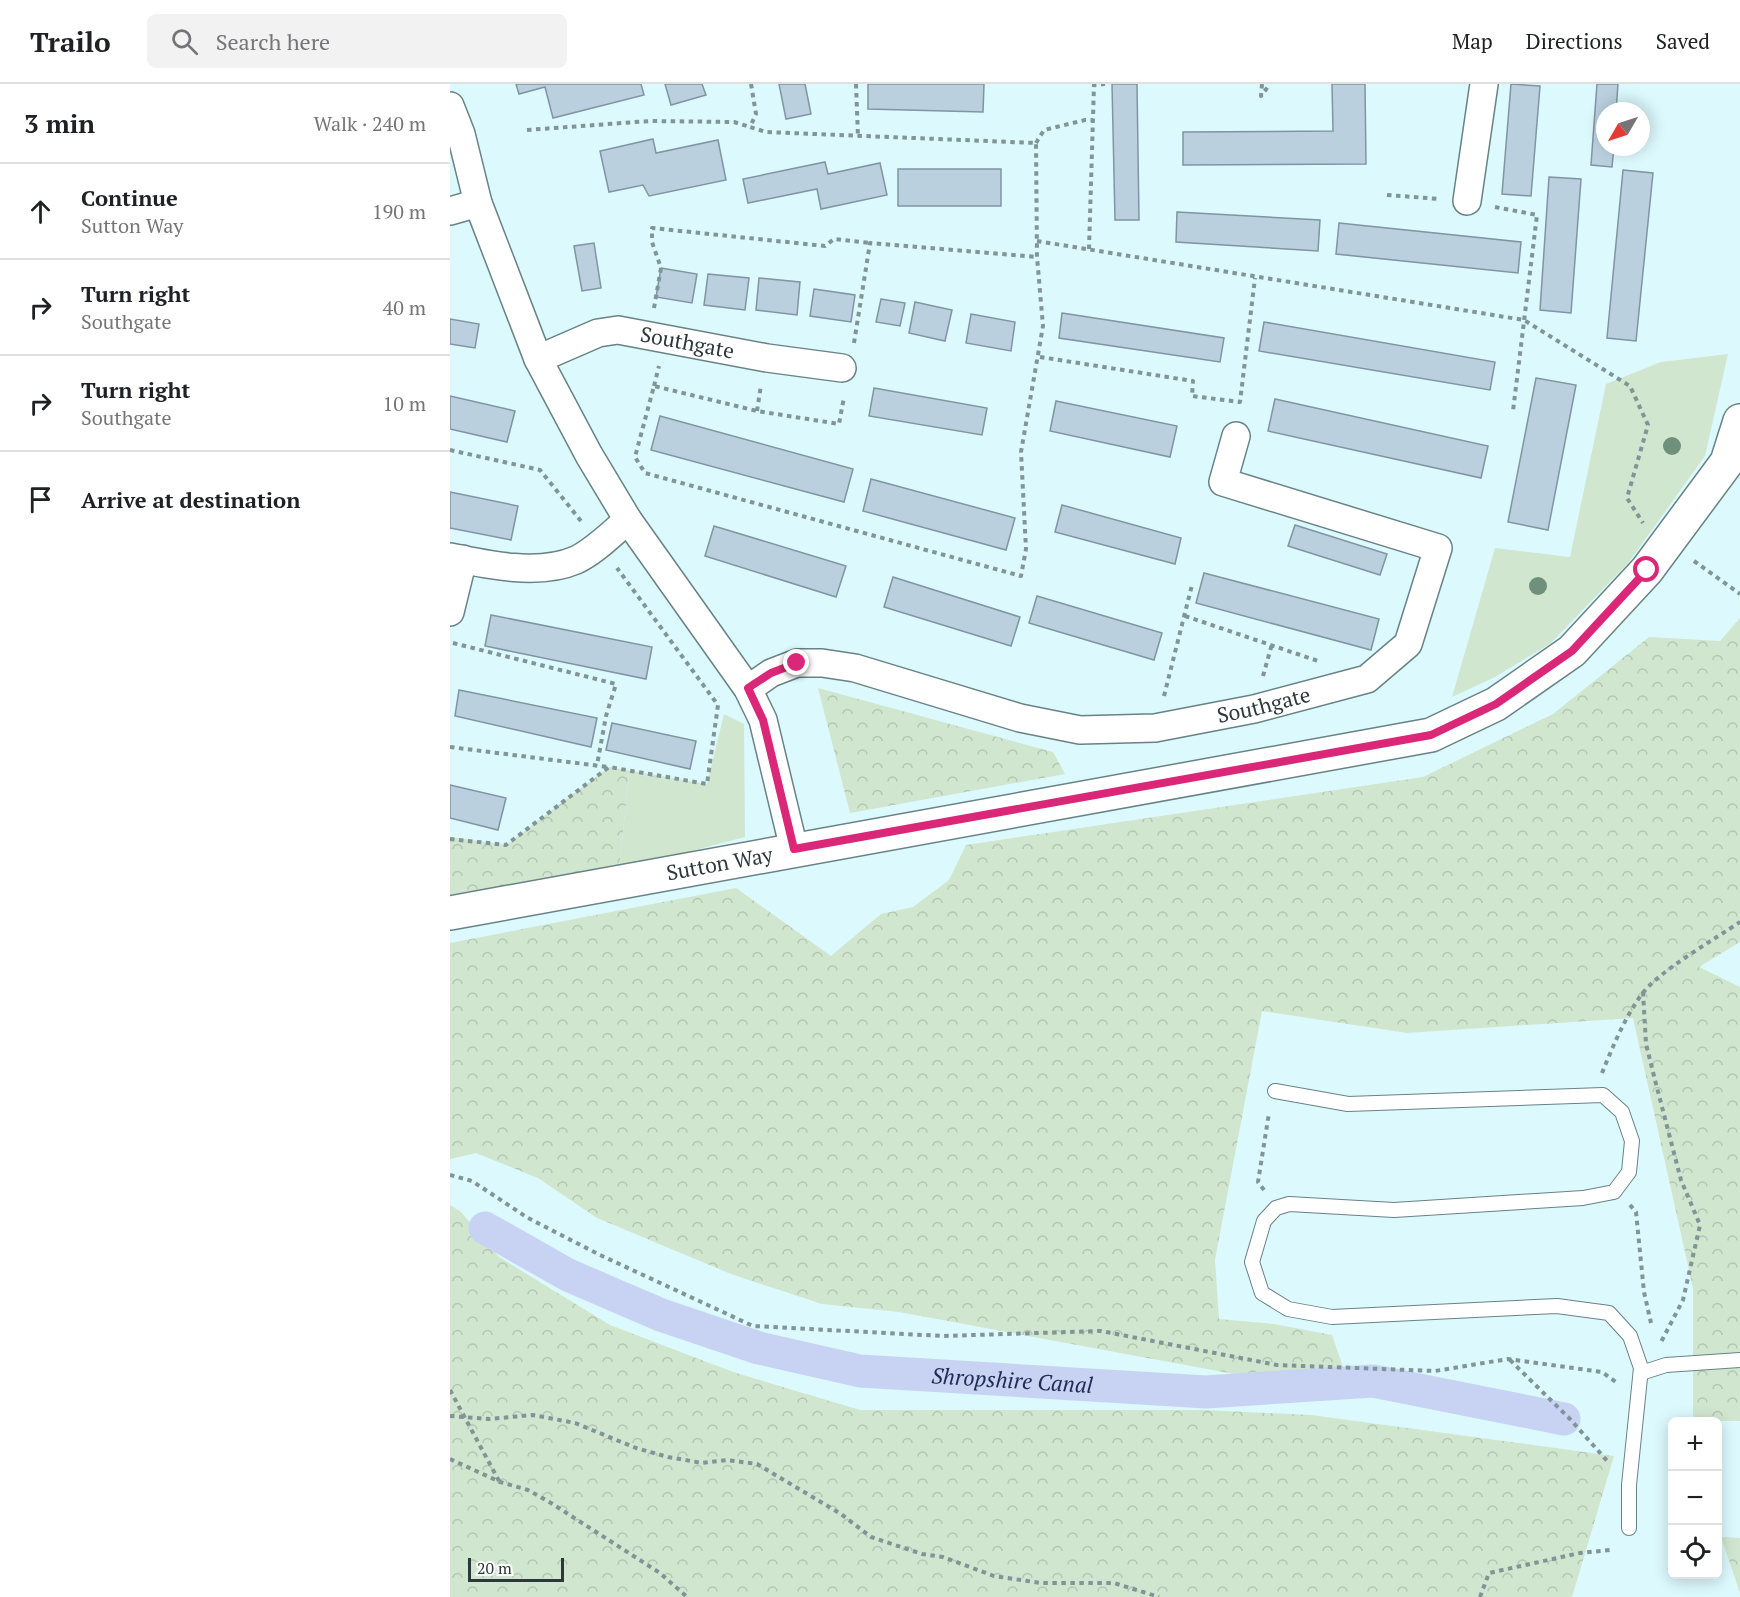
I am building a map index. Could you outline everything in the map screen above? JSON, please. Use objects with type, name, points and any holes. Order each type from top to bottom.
[{"type":"street","points":[[1467,201],[1484,84]]},
{"type":"street","points":[[450,106],[462,134],[478,202],[538,359],[589,454],[628,520],[748,688],[763,720],[794,849]]},
{"type":"street","points":[[450,211],[478,202]]},
{"type":"street","name":"Southgate","points":[[538,359],[598,333],[618,330],[767,358],[847,369]]},
{"type":"street","name":"Sutton Way","points":[[450,913],[1431,735],[1496,704],[1572,651],[1647,570],[1727,462],[1740,422]]},
{"type":"street","name":"Southgate","points":[[748,688],[771,673],[797,663],[822,663],[855,668],[1020,718],[1080,730],[1155,728],[1254,709],[1366,680],[1408,644],[1438,548],[1223,482],[1236,436]]},
{"type":"street","points":[[450,612],[456,558],[524,568],[549,567],[576,560],[628,520]]},
{"type":"lane","points":[[1275,1091],[1348,1104],[1603,1095],[1622,1112],[1632,1141],[1629,1172],[1614,1192],[1583,1198],[1394,1210],[1289,1204],[1276,1208],[1264,1221],[1252,1262],[1262,1293],[1288,1309],[1332,1317],[1557,1306],[1610,1313],[1630,1336],[1641,1373],[1629,1485],[1629,1528]]},
{"type":"lane","points":[[1641,1373],[1666,1365],[1740,1360]]},
{"type":"path","points":[[750,127],[756,114],[751,84]]},
{"type":"path","points":[[856,84],[858,137]]},
{"type":"path","points":[[1089,249],[1094,85],[1105,84]]},
{"type":"path","points":[[1262,84],[1261,96],[1270,84]]},
{"type":"path","points":[[870,243],[839,424],[757,411],[654,386],[635,457],[645,472],[1021,576],[1026,549],[1021,452],[1040,357],[1043,326],[1036,241],[1036,143],[1044,130],[1093,120]]},
{"type":"path","points":[[527,130],[650,122],[734,122],[765,132],[1036,143]]},
{"type":"path","points":[[1387,195],[1467,201],[1537,215],[1513,411]]},
{"type":"path","points":[[650,335],[661,268],[652,242],[652,228],[825,246],[834,239],[1037,257]]},
{"type":"path","points":[[1036,241],[1524,320],[1630,386],[1648,426],[1627,498],[1646,527]]},
{"type":"path","points":[[1040,357],[1193,381],[1192,396],[1240,402],[1256,278]]},
{"type":"path","points":[[450,450],[540,470],[599,544],[718,705],[707,784],[597,765],[450,747]]},
{"type":"path","points":[[1691,559],[1740,594]]},
{"type":"path","points":[[1155,728],[1192,585]]},
{"type":"path","points":[[1185,616],[1272,644],[1366,680]]},
{"type":"path","points":[[450,642],[616,684],[606,716],[597,765]]},
{"type":"path","points":[[450,839],[506,845],[609,767]]},
{"type":"path","points":[[1592,1095],[1619,1033],[1643,992],[1679,963],[1740,922]]},
{"type":"path","points":[[450,1175],[472,1181],[528,1218],[753,1326],[943,1336],[1101,1331],[1277,1365],[1435,1371],[1508,1359],[1602,1372],[1625,1388],[1655,1361],[1656,1350],[1683,1300],[1700,1225],[1681,1180],[1646,1044],[1643,992]]},
{"type":"path","points":[[1258,1182],[1269,1112]]},
{"type":"path","points":[[1636,1212],[1644,1292]]},
{"type":"path","points":[[1508,1359],[1570,1419],[1629,1485]]},
{"type":"path","points":[[450,1390],[500,1482]]},
{"type":"path","points":[[450,1416],[464,1415],[489,1419],[533,1415],[575,1423],[636,1448],[668,1457],[702,1463],[728,1460],[757,1464],[841,1514],[872,1537],[922,1554],[943,1557],[994,1576],[1041,1583],[1114,1582],[1159,1597]]},
{"type":"path","points":[[450,1459],[500,1482],[528,1490],[551,1503],[660,1573],[687,1597]]},
{"type":"path","points":[[1480,1597],[1490,1573],[1580,1553],[1610,1550]]},
{"type":"green space","points":[[1728,354],[1705,456],[1629,562],[1551,643],[1495,677],[1452,697],[1495,548],[1570,557],[1606,384],[1661,362]]},
{"type":"green space","points":[[1740,618],[1740,942],[1699,967],[1740,987],[1740,1421],[1722,1421],[1722,1417],[1693,1416],[1693,1288],[1633,1018],[1407,1033],[1262,1011],[1215,1260],[1219,1319],[1274,1324],[1332,1335],[1353,1396],[899,1312],[822,1304],[731,1274],[597,1218],[538,1178],[476,1153],[450,1159],[450,943],[736,888],[831,956],[881,914],[913,907],[949,880],[966,845],[1423,777],[1553,714],[1649,637],[1720,641]]},
{"type":"green space","points":[[818,688],[1053,752],[1065,774],[850,813]]},
{"type":"green space","points":[[724,714],[744,724],[745,837],[619,870],[629,774],[707,784]]},
{"type":"green space","points":[[609,767],[707,784],[629,774],[619,870],[450,897],[450,837],[506,845]]},
{"type":"green space","points":[[450,1205],[461,1212],[499,1257],[610,1325],[733,1372],[860,1410],[1205,1410],[1311,1415],[1614,1456],[1572,1597],[450,1597]]},
{"type":"green space","points":[[1722,1537],[1740,1538],[1740,1593],[1722,1540]]},
{"type":"building","points":[[516,84],[641,84],[644,95],[553,118],[545,87],[519,94]]},
{"type":"building","points":[[665,84],[702,84],[706,95],[671,105]]},
{"type":"building","points":[[779,84],[805,84],[811,114],[786,119]]},
{"type":"building","points":[[868,84],[984,84],[983,112],[868,109]]},
{"type":"building","points":[[1112,84],[1137,84],[1139,220],[1115,220]]},
{"type":"building","points":[[1332,84],[1365,84],[1366,164],[1183,165],[1183,132],[1333,131]]},
{"type":"building","points":[[1511,84],[1540,86],[1531,196],[1502,194]]},
{"type":"building","points":[[1597,84],[1618,84],[1617,102],[1596,102],[1596,156],[1613,156],[1612,167],[1591,165]]},
{"type":"building","points":[[653,139],[656,153],[718,140],[726,180],[649,196],[643,185],[609,192],[600,151]]},
{"type":"building","points":[[825,162],[828,174],[880,163],[887,195],[821,209],[817,189],[748,203],[743,179]]},
{"type":"building","points":[[898,169],[1001,169],[1001,206],[898,206]]},
{"type":"building","points":[[1623,170],[1653,173],[1636,341],[1607,338]]},
{"type":"building","points":[[1549,177],[1581,179],[1571,313],[1540,310]]},
{"type":"building","points":[[1177,212],[1320,220],[1318,251],[1176,242]]},
{"type":"building","points":[[1339,223],[1521,242],[1518,273],[1336,254]]},
{"type":"building","points":[[594,243],[601,288],[582,291],[574,246]]},
{"type":"building","points":[[661,268],[697,274],[692,303],[656,297]]},
{"type":"building","points":[[708,274],[749,278],[745,310],[704,305]]},
{"type":"building","points":[[759,278],[800,282],[797,315],[756,310]]},
{"type":"building","points":[[814,289],[855,295],[851,322],[810,316]]},
{"type":"building","points":[[881,299],[905,303],[900,326],[876,322]]},
{"type":"building","points":[[915,302],[952,310],[945,341],[909,333]]},
{"type":"building","points":[[1062,313],[1224,338],[1220,362],[1059,338]]},
{"type":"building","points":[[971,314],[1015,322],[1011,351],[966,343]]},
{"type":"building","points":[[450,319],[479,324],[475,348],[450,344]]},
{"type":"building","points":[[1264,322],[1495,362],[1490,390],[1259,351]]},
{"type":"building","points":[[1536,378],[1576,385],[1548,530],[1508,522]]},
{"type":"building","points":[[874,388],[987,408],[982,435],[869,416]]},
{"type":"building","points":[[450,396],[515,411],[507,442],[450,429]]},
{"type":"building","points":[[1275,399],[1488,446],[1481,478],[1268,431]]},
{"type":"building","points":[[1056,401],[1177,426],[1170,457],[1050,431]]},
{"type":"building","points":[[660,416],[853,469],[844,502],[651,450]]},
{"type":"building","points":[[871,479],[1015,518],[1006,550],[863,511]]},
{"type":"building","points":[[450,492],[518,506],[511,540],[450,528]]},
{"type":"building","points":[[1062,505],[1181,538],[1175,564],[1055,532]]},
{"type":"building","points":[[1295,525],[1387,554],[1380,575],[1288,546]]},
{"type":"building","points":[[714,526],[846,566],[836,597],[705,556]]},
{"type":"building","points":[[1204,573],[1379,619],[1371,650],[1196,603]]},
{"type":"building","points":[[893,577],[1020,617],[1011,646],[884,607]]},
{"type":"building","points":[[1037,596],[1162,633],[1154,660],[1029,623]]},
{"type":"building","points":[[491,615],[652,647],[646,679],[485,646]]},
{"type":"building","points":[[459,690],[597,718],[591,747],[455,716]]},
{"type":"building","points":[[612,723],[696,741],[690,769],[606,750]]},
{"type":"building","points":[[450,785],[506,798],[498,830],[450,818]]},
{"type":"waterway","name":"Shropshire Canal","points":[[485,1228],[568,1275],[661,1315],[759,1348],[860,1371],[1206,1392],[1373,1381],[1564,1419]]},
{"type":"route","points":[[797,663],[771,673],[748,688],[763,720],[776,766],[794,849],[1431,735],[1496,704],[1572,651],[1647,570]]}]
